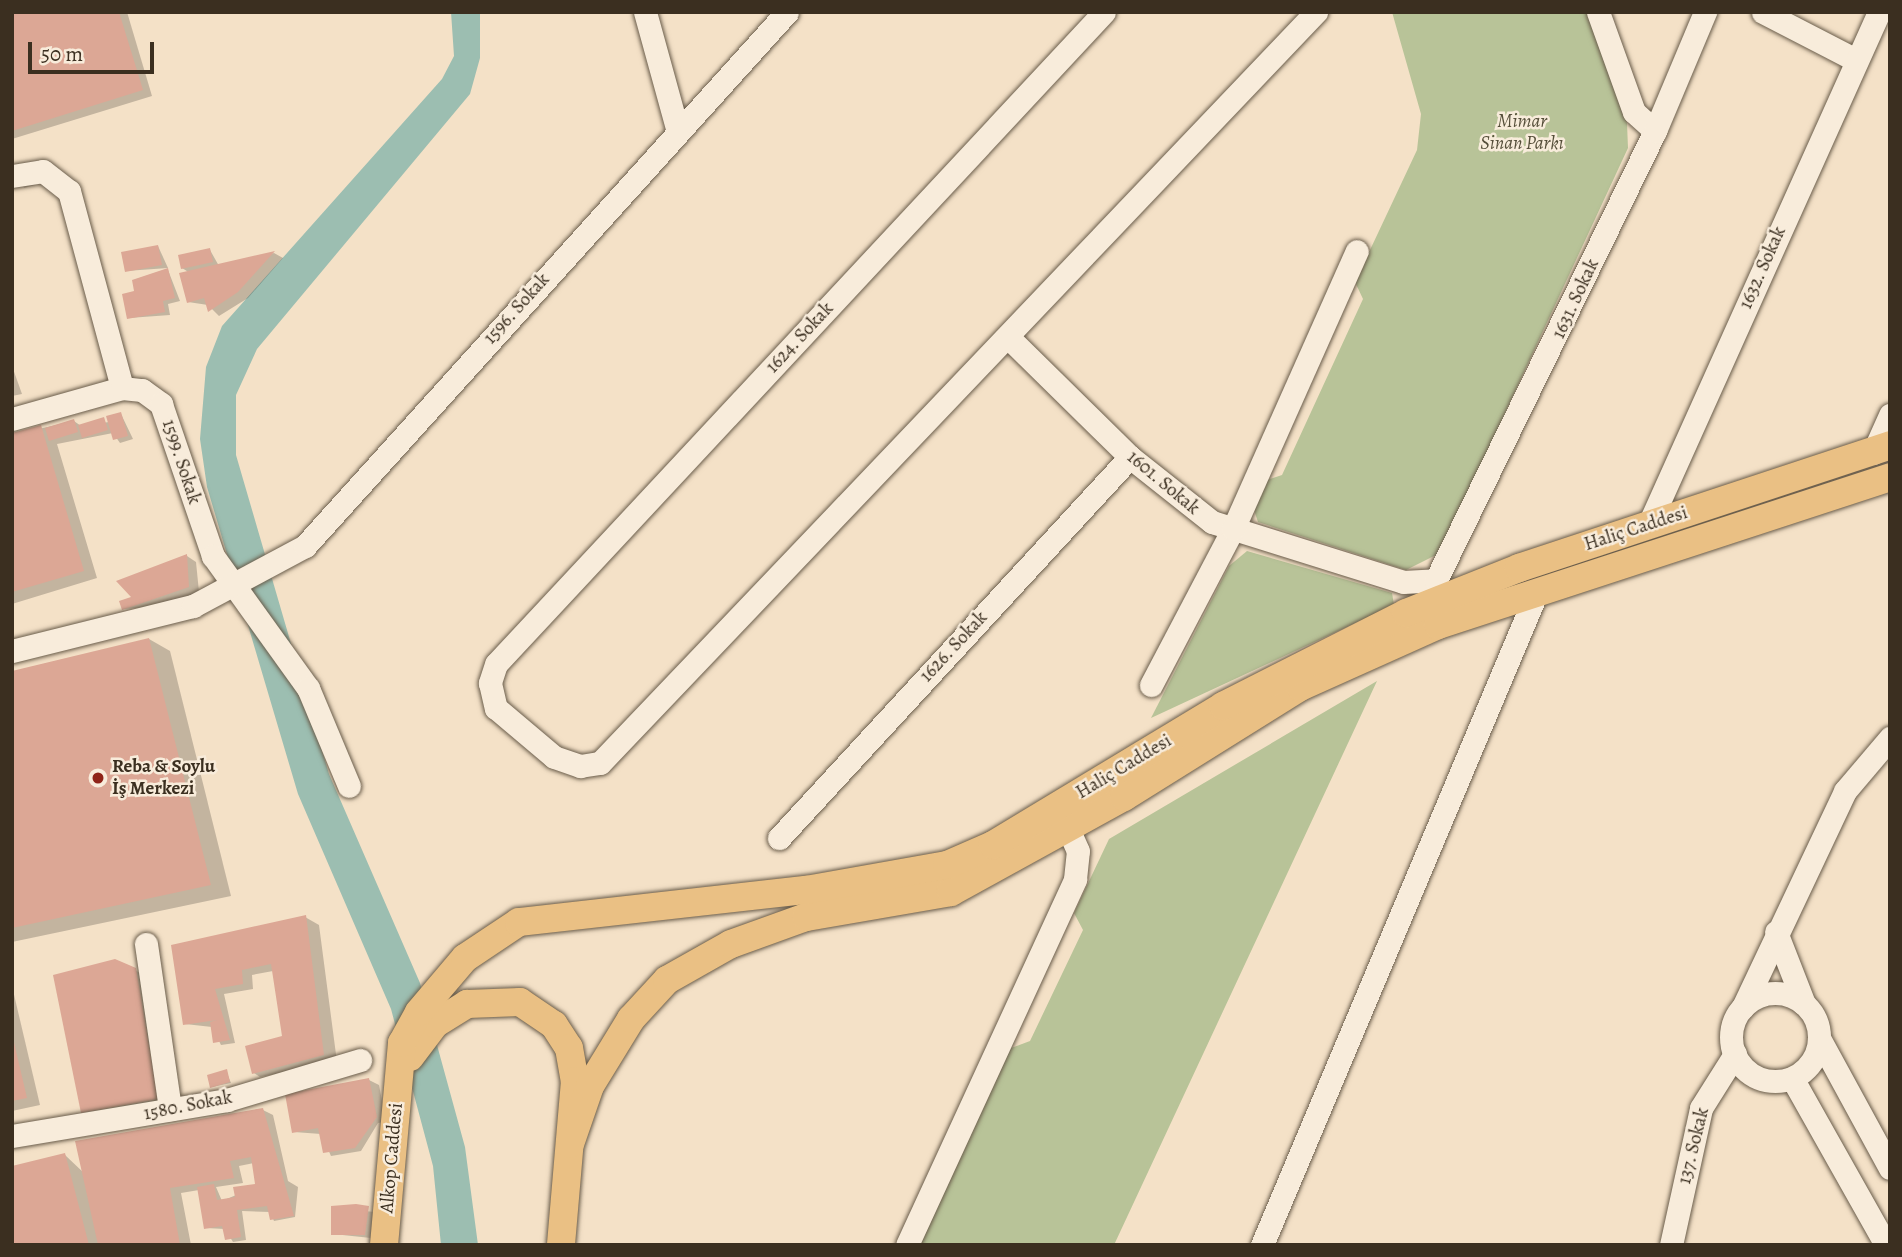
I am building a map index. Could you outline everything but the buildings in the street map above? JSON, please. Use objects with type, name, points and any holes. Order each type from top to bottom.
[{"type":"main road","name":"Haliç Caddesi","points":[[400,1071],[402,1043],[434,991],[465,958],[519,922],[806,890],[947,865],[993,845],[1223,706],[1450,597],[1649,524],[1881,449]]},
{"type":"main road","points":[[1881,449],[1882,480]]},
{"type":"main road","name":"Haliç Caddesi","points":[[570,1144],[590,1086],[631,1020],[667,980],[731,944],[806,917],[951,892],[1068,829],[1450,597],[1536,594],[1882,480]]},
{"type":"main road","points":[[400,1071],[435,1024],[467,1004],[520,1002],[538,1009],[569,1048],[575,1081],[561,1245]]},
{"type":"main road","name":"Alkop Caddesi","points":[[384,1245],[400,1071]]},
{"type":"street","points":[[645,12],[677,128]]},
{"type":"street","name":"1596. Sokak","points":[[12,652],[193,606],[305,546],[677,128],[787,12]]},
{"type":"street","name":"1624. Sokak","points":[[1008,337],[600,762],[562,761],[502,715],[490,693],[496,664],[1104,12]]},
{"type":"street","points":[[1008,337],[1316,12]]},
{"type":"street","points":[[1598,12],[1634,111],[1655,131]]},
{"type":"street","name":"1631. Sokak","points":[[1450,597],[1705,12]]},
{"type":"street","points":[[1763,12],[1856,60]]},
{"type":"street","name":"1632. Sokak","points":[[1649,524],[1879,12]]},
{"type":"street","points":[[12,176],[43,171],[69,191],[122,388],[12,419]]},
{"type":"street","points":[[1151,685],[1233,529],[1357,251]]},
{"type":"street","name":"1601. Sokak","points":[[1008,337],[1130,457],[1196,512],[1233,529],[1450,597]]},
{"type":"street","name":"1599. Sokak","points":[[122,388],[152,396],[166,414],[213,556],[232,587],[308,688],[349,786]]},
{"type":"street","points":[[1881,449],[1890,415]]},
{"type":"street","name":"1626. Sokak","points":[[779,838],[1130,457]]},
{"type":"street","points":[[1262,1245],[1536,594]]},
{"type":"street","points":[[1819,1038],[1812,1062],[1792,1078],[1752,1074],[1735,1054],[1732,1030],[1776,932],[1845,791],[1890,738]]},
{"type":"street","points":[[907,1245],[1075,879],[1078,851],[1068,829]]},
{"type":"street","points":[[1776,932],[1819,1038],[1890,1168]]},
{"type":"street","points":[[146,944],[170,1110]]},
{"type":"street","points":[[1743,1007],[1767,994],[1804,1004]]},
{"type":"street","name":"137. Sokak","points":[[1671,1245],[1701,1108],[1735,1054]]},
{"type":"street","name":"1580. Sokak","points":[[12,1136],[170,1110],[360,1060]]},
{"type":"street","points":[[1792,1078],[1886,1245]]},
{"type":"green space","name":"Mimar Sinan Parkı","points":[[1392,12],[1590,12],[1627,123],[1628,148],[1440,553],[1406,570],[1258,522],[1253,507],[1264,481],[1282,475],[1363,299],[1355,282],[1417,150],[1421,114]]},
{"type":"green space","points":[[1247,551],[1392,593],[1394,605],[1151,718],[1229,566]]},
{"type":"green space","points":[[1377,681],[1114,1245],[920,1245],[1011,1048],[1030,1041],[1083,930],[1074,913],[1109,839]]},
{"type":"shaded area","points":[[451,12],[480,12],[480,58],[470,94],[257,349],[236,395],[236,455],[329,774],[420,983],[465,1147],[478,1245],[441,1245],[433,1166],[391,1009],[298,794],[207,487],[200,439],[206,367],[222,326],[442,79],[454,56]]},
{"type":"place","name":"Reba & Soylu İş Merkezi","points":[[98,778]]}]
